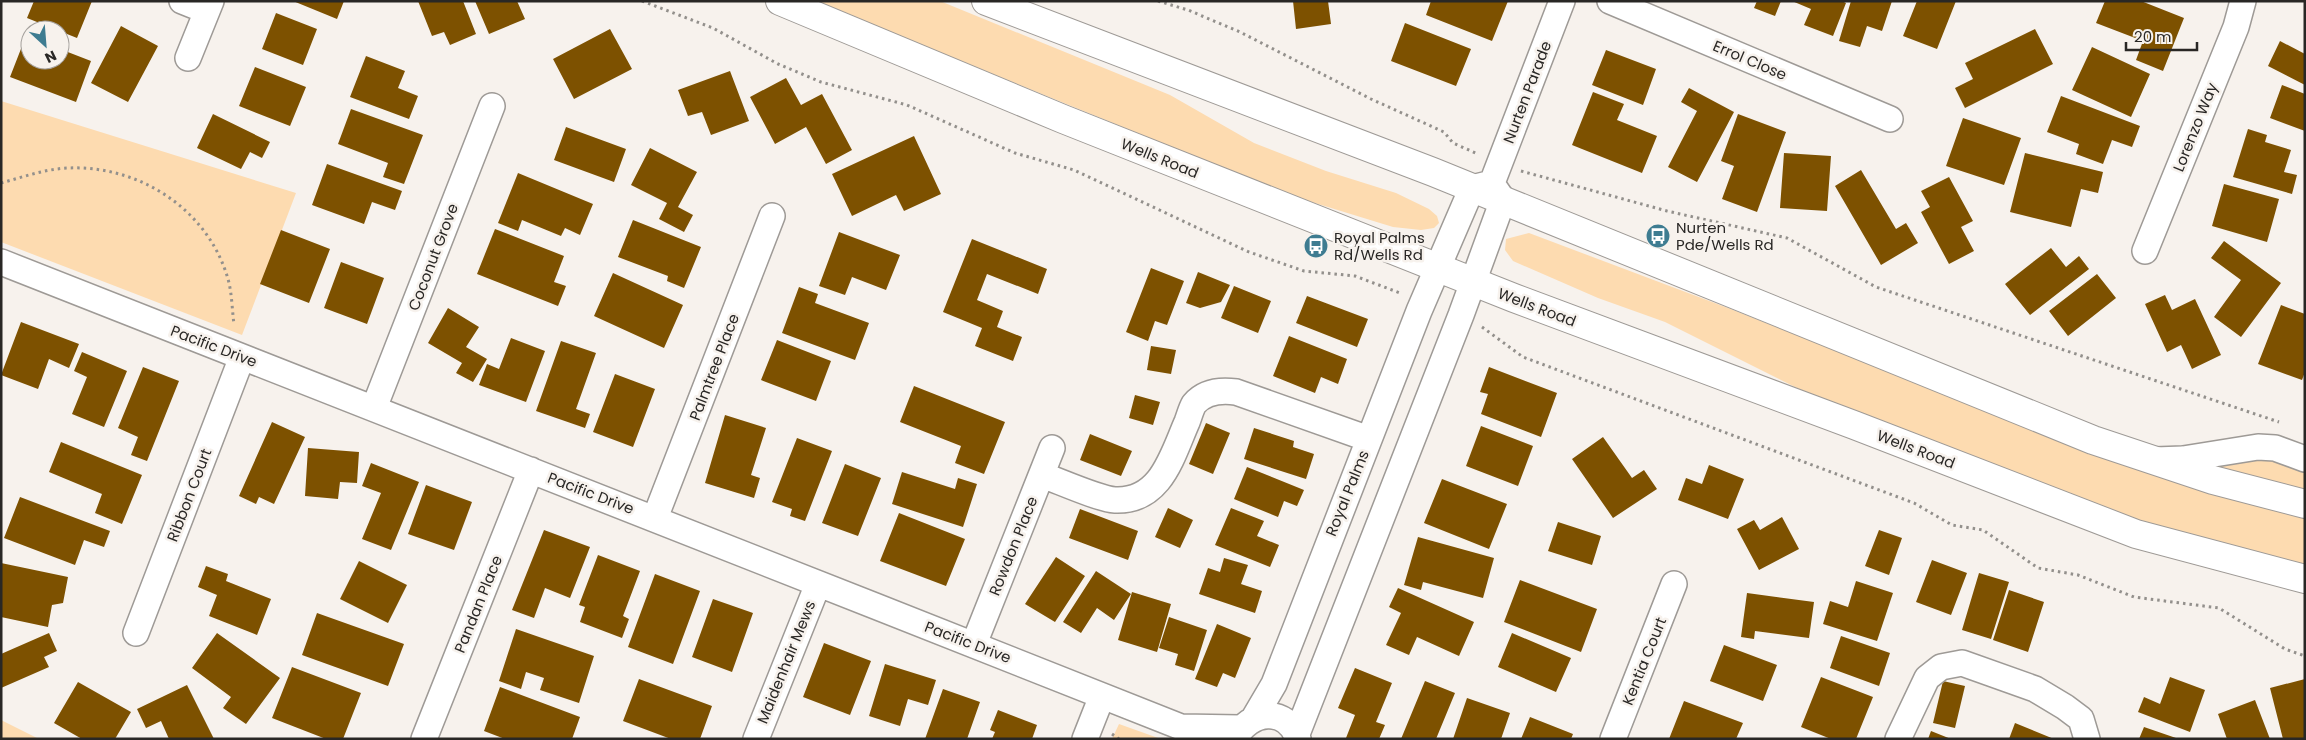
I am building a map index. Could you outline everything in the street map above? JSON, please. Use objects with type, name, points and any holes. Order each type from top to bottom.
[{"type":"main road","name":"Wells Road","points":[[780,1],[1063,119],[1472,281],[2136,534],[2305,579]]},
{"type":"main road","points":[[986,1],[1491,184],[2066,429],[2150,460],[2213,480],[2305,504]]},
{"type":"street","points":[[182,1],[209,6],[188,58]]},
{"type":"street","name":"Nurten Parade","points":[[1472,281],[1491,184],[1562,1]]},
{"type":"street","name":"Errol Close","points":[[1610,1],[1890,119]]},
{"type":"street","name":"Lorenzo Way","points":[[2145,251],[2236,27],[2243,1]]},
{"type":"street","name":"Coconut Grove","points":[[374,408],[492,106]]},
{"type":"street","name":"Nurten Parade","points":[[1437,267],[1491,184]]},
{"type":"street","name":"Palmtree Place","points":[[654,518],[772,216]]},
{"type":"street","name":"Pacific Drive","points":[[1,262],[974,644],[1190,733],[1243,728],[1264,716],[1283,720],[1291,726],[1298,737]]},
{"type":"street","name":"Royal Palms","points":[[1243,728],[1274,684],[1321,558],[1437,267]]},
{"type":"street","points":[[1298,737],[1359,574],[1461,315],[1472,281]]},
{"type":"street","name":"Ribbon Court","points":[[136,633],[242,357]]},
{"type":"street","points":[[1042,475],[1112,500],[1128,499],[1150,490],[1156,485],[1166,469],[1194,404],[1211,392],[1222,390],[1236,392],[1369,438]]},
{"type":"street","points":[[2150,460],[2183,459],[2258,447],[2276,448],[2305,459]]},
{"type":"street","name":"Rowdon Place","points":[[974,644],[1052,448]]},
{"type":"street","name":"Pandan Place","points":[[424,739],[532,470]]},
{"type":"street","points":[[1321,558],[1359,574]]},
{"type":"street","name":"Maidenhair Mews","points":[[756,739],[818,584]]},
{"type":"street","name":"Kentia Court","points":[[1613,739],[1674,584]]},
{"type":"street","points":[[1898,739],[1927,678],[1941,667],[1962,663],[2035,689],[2066,707],[2081,719],[2087,739]]},
{"type":"street","points":[[1085,739],[1102,696]]},
{"type":"path","points":[[1158,1],[1188,10],[1240,32],[1370,99],[1444,132],[1491,184],[1548,180],[1667,211],[1787,238],[1876,287],[2286,425]]},
{"type":"path","points":[[1,184],[51,170],[102,169],[127,175],[150,185],[172,198],[191,214],[216,248],[229,279],[234,324]]},
{"type":"shaded area","points":[[814,1],[940,1],[1170,95],[1254,143],[1326,171],[1396,193],[1429,209],[1437,216],[1439,223],[1434,228],[1421,230],[1393,227],[1292,196]]},
{"type":"shaded area","points":[[1,101],[296,193],[242,335],[1,242]]},
{"type":"shaded area","points":[[1529,233],[1728,308],[2120,463],[2241,502],[2305,515],[2305,565],[2169,532],[2074,500],[1801,390],[1665,322],[1598,298],[1513,261],[1505,250],[1506,239]]},
{"type":"shaded area","points":[[2259,455],[2305,471],[2305,492],[2211,464]]},
{"type":"shaded area","points":[[1,720],[39,739],[1,739]]},
{"type":"shaded area","points":[[1119,724],[1161,739],[1112,739]]},
{"type":"building","points":[[34,1],[92,1],[77,38],[70,35],[70,20],[32,20],[27,18]]},
{"type":"building","points":[[293,1],[344,1],[337,19]]},
{"type":"building","points":[[418,1],[463,1],[476,34],[450,45],[444,32],[432,36]]},
{"type":"building","points":[[475,1],[517,1],[525,19],[489,34]]},
{"type":"building","points":[[1293,1],[1328,1],[1331,24],[1296,29]]},
{"type":"building","points":[[1431,1],[1508,1],[1492,41],[1426,15]]},
{"type":"building","points":[[1757,1],[1781,1],[1775,16],[1754,8]]},
{"type":"building","points":[[1792,1],[1842,1],[1846,3],[1833,36],[1804,25],[1811,9]]},
{"type":"building","points":[[1851,1],[1892,1],[1882,31],[1867,26],[1860,47],[1839,41]]},
{"type":"building","points":[[1917,1],[1956,1],[1937,49],[1903,36]]},
{"type":"building","points":[[2105,1],[2141,1],[2184,18],[2163,71],[2136,60],[2143,41],[2096,23]]},
{"type":"building","points":[[276,13],[317,29],[303,65],[262,49]]},
{"type":"building","points":[[1405,23],[1471,49],[1456,86],[1391,61]]},
{"type":"building","points":[[121,26],[158,46],[128,102],[91,83]]},
{"type":"building","points":[[610,29],[632,69],[574,99],[553,59]]},
{"type":"building","points":[[2035,29],[2053,64],[1965,108],[1955,88],[1973,79],[1965,63]]},
{"type":"building","points":[[2280,41],[2305,54],[2305,85],[2268,66]]},
{"type":"building","points":[[2092,47],[2150,74],[2131,117],[2072,90]]},
{"type":"building","points":[[1606,50],[1656,69],[1643,105],[1592,85]]},
{"type":"building","points":[[20,51],[20,70],[70,70],[70,53],[91,61],[76,102],[10,77]]},
{"type":"building","points":[[366,56],[405,71],[398,88],[418,96],[409,119],[350,97]]},
{"type":"building","points":[[255,67],[306,87],[290,126],[239,106]]},
{"type":"building","points":[[730,71],[749,121],[711,135],[702,112],[688,116],[678,90]]},
{"type":"building","points":[[786,78],[801,105],[822,94],[852,150],[826,164],[806,127],[775,144],[750,97]]},
{"type":"building","points":[[2282,85],[2305,94],[2305,131],[2270,118]]},
{"type":"building","points":[[1689,88],[1734,112],[1697,182],[1668,167],[1697,111],[1681,102]]},
{"type":"building","points":[[1593,92],[1624,104],[1617,120],[1657,136],[1642,173],[1572,145]]},
{"type":"building","points":[[2061,96],[2140,126],[2132,147],[2112,140],[2103,164],[2076,154],[2079,144],[2047,132]]},
{"type":"building","points":[[351,109],[423,135],[404,184],[383,177],[388,163],[338,144]]},
{"type":"building","points":[[213,114],[270,142],[262,158],[250,152],[241,169],[197,148]]},
{"type":"building","points":[[1738,114],[1786,132],[1757,212],[1722,199],[1734,166],[1721,161]]},
{"type":"building","points":[[1963,118],[2021,138],[2004,185],[1946,166]]},
{"type":"building","points":[[566,127],[626,149],[614,182],[554,160]]},
{"type":"building","points":[[2248,129],[2267,135],[2265,142],[2291,150],[2284,172],[2297,175],[2292,194],[2233,177]]},
{"type":"building","points":[[914,136],[941,194],[904,211],[896,195],[852,216],[832,174]]},
{"type":"building","points":[[650,148],[697,172],[678,207],[693,215],[684,232],[659,219],[667,203],[631,185]]},
{"type":"building","points":[[1784,153],[1831,156],[1827,211],[1780,208]]},
{"type":"building","points":[[2025,153],[2103,172],[2098,193],[2081,189],[2071,227],[2010,212]]},
{"type":"building","points":[[327,164],[402,191],[395,210],[372,202],[364,224],[312,205]]},
{"type":"building","points":[[1861,170],[1896,229],[1906,223],[1918,243],[1881,265],[1835,186]]},
{"type":"building","points":[[518,173],[593,204],[580,235],[565,228],[561,236],[522,220],[518,231],[498,223]]},
{"type":"building","points":[[1949,177],[1973,221],[1961,227],[1974,251],[1949,264],[1921,212],[1930,207],[1921,191]]},
{"type":"building","points":[[2224,184],[2279,199],[2267,242],[2212,226]]},
{"type":"building","points":[[633,220],[701,247],[684,288],[667,281],[668,276],[618,257]]},
{"type":"building","points":[[495,229],[564,256],[554,282],[566,286],[558,306],[477,274]]},
{"type":"building","points":[[281,230],[330,249],[309,303],[260,284]]},
{"type":"building","points":[[839,232],[900,255],[886,290],[852,277],[845,295],[819,286]]},
{"type":"building","points":[[972,239],[1047,269],[1038,294],[987,274],[977,300],[1003,311],[997,327],[1022,337],[1013,361],[975,346],[982,328],[943,312]]},
{"type":"building","points":[[2224,241],[2281,283],[2241,337],[2214,317],[2241,280],[2211,258]]},
{"type":"building","points":[[2051,248],[2066,267],[2079,256],[2089,269],[2030,315],[2005,284]]},
{"type":"building","points":[[341,262],[384,278],[367,324],[324,308]]},
{"type":"building","points":[[1151,268],[1184,281],[1167,325],[1155,321],[1148,341],[1126,332]]},
{"type":"building","points":[[1198,272],[1230,285],[1221,302],[1200,308],[1186,303]]},
{"type":"building","points":[[613,273],[683,305],[664,348],[594,316]]},
{"type":"building","points":[[2097,274],[2116,298],[2068,336],[2049,311]]},
{"type":"building","points":[[1234,286],[1271,301],[1258,333],[1221,318]]},
{"type":"building","points":[[799,287],[818,294],[815,303],[869,323],[855,360],[782,333]]},
{"type":"building","points":[[2165,295],[2172,310],[2195,299],[2221,355],[2192,369],[2181,345],[2167,352],[2145,304]]},
{"type":"building","points":[[1307,296],[1368,319],[1357,347],[1296,323]]},
{"type":"building","points":[[2281,305],[2305,314],[2305,372],[2302,380],[2258,364]]},
{"type":"building","points":[[448,308],[479,327],[466,347],[487,359],[473,382],[456,373],[462,363],[428,343]]},
{"type":"building","points":[[21,322],[79,344],[69,368],[49,359],[38,389],[1,375]]},
{"type":"building","points":[[1289,336],[1347,359],[1338,384],[1321,377],[1315,393],[1273,376]]},
{"type":"building","points":[[511,338],[545,351],[526,402],[479,385],[487,364],[499,369]]},
{"type":"building","points":[[777,340],[831,361],[816,401],[761,380]]},
{"type":"building","points":[[561,341],[596,353],[576,409],[590,414],[585,428],[536,411]]},
{"type":"building","points":[[1151,346],[1176,350],[1171,374],[1147,370]]},
{"type":"building","points":[[82,352],[127,371],[104,427],[72,414],[87,377],[74,371]]},
{"type":"building","points":[[143,367],[179,381],[147,461],[131,455],[138,437],[118,428]]},
{"type":"building","points":[[1489,367],[1557,393],[1541,437],[1481,414],[1488,394],[1480,392]]},
{"type":"building","points":[[615,374],[655,389],[633,447],[593,432]]},
{"type":"building","points":[[914,386],[1005,422],[984,474],[955,463],[961,446],[900,422]]},
{"type":"building","points":[[1135,395],[1160,402],[1153,425],[1129,418]]},
{"type":"building","points":[[725,415],[766,428],[751,475],[760,478],[754,498],[705,483]]},
{"type":"building","points":[[272,422],[305,437],[274,504],[259,497],[256,504],[239,496]]},
{"type":"building","points":[[1206,423],[1230,433],[1213,474],[1189,464]]},
{"type":"building","points":[[1481,426],[1533,446],[1518,486],[1466,466]]},
{"type":"building","points":[[1254,428],[1294,441],[1293,447],[1314,454],[1306,479],[1244,459]]},
{"type":"building","points":[[1090,434],[1132,451],[1121,476],[1080,460]]},
{"type":"building","points":[[1603,437],[1632,478],[1644,470],[1657,489],[1613,518],[1572,459]]},
{"type":"building","points":[[797,438],[832,451],[805,521],[790,516],[792,509],[772,502]]},
{"type":"building","points":[[61,442],[142,475],[122,524],[95,513],[102,494],[49,472]]},
{"type":"building","points":[[308,448],[359,452],[357,483],[340,482],[338,499],[305,496]]},
{"type":"building","points":[[371,463],[419,482],[391,550],[362,539],[381,493],[362,486]]},
{"type":"building","points":[[845,464],[881,478],[858,536],[822,523]]},
{"type":"building","points":[[1709,465],[1744,479],[1728,519],[1678,500],[1686,478],[1702,484]]},
{"type":"building","points":[[1247,467],[1304,490],[1297,506],[1284,501],[1278,517],[1234,499]]},
{"type":"building","points":[[902,472],[955,489],[958,478],[977,484],[963,527],[892,504]]},
{"type":"building","points":[[1442,479],[1507,504],[1489,549],[1424,523]]},
{"type":"building","points":[[426,485],[472,502],[454,550],[408,534]]},
{"type":"building","points":[[20,497],[110,531],[104,547],[84,540],[75,565],[4,538]]},
{"type":"building","points":[[1168,508],[1193,520],[1180,548],[1155,537]]},
{"type":"building","points":[[1231,508],[1264,521],[1257,536],[1279,545],[1270,567],[1215,545]]},
{"type":"building","points":[[1080,509],[1138,531],[1128,560],[1069,538]]},
{"type":"building","points":[[899,513],[965,539],[946,586],[880,561]]},
{"type":"building","points":[[1782,517],[1799,549],[1759,570],[1737,529],[1754,520],[1760,530]]},
{"type":"building","points":[[1558,522],[1601,536],[1592,565],[1548,551]]},
{"type":"building","points":[[544,530],[590,547],[570,598],[545,588],[534,618],[512,610]]},
{"type":"building","points":[[1879,530],[1902,538],[1889,575],[1865,566]]},
{"type":"building","points":[[1418,537],[1494,558],[1483,598],[1423,582],[1421,590],[1404,585]]},
{"type":"building","points":[[598,555],[640,571],[623,616],[629,619],[622,638],[580,622],[585,607],[579,605]]},
{"type":"building","points":[[1056,557],[1085,576],[1055,622],[1025,604]]},
{"type":"building","points":[[1224,558],[1248,565],[1241,584],[1262,591],[1255,613],[1199,594],[1208,568],[1220,572]]},
{"type":"building","points":[[1932,560],[1967,573],[1951,615],[1916,602]]},
{"type":"building","points":[[359,561],[407,585],[388,623],[340,599]]},
{"type":"building","points":[[1,563],[68,577],[63,603],[52,605],[48,627],[1,617]]},
{"type":"building","points":[[206,566],[228,574],[226,581],[271,599],[257,635],[209,616],[217,595],[198,587]]},
{"type":"building","points":[[1096,571],[1131,594],[1114,620],[1097,608],[1081,633],[1063,622]]},
{"type":"building","points":[[1979,573],[2009,582],[1991,639],[1962,630]]},
{"type":"building","points":[[655,574],[700,591],[673,664],[628,647]]},
{"type":"building","points":[[1520,580],[1597,609],[1581,652],[1504,622]]},
{"type":"building","points":[[1856,581],[1893,593],[1877,641],[1823,624],[1830,601],[1848,607]]},
{"type":"building","points":[[1398,588],[1474,622],[1459,656],[1417,637],[1409,655],[1386,645],[1401,613],[1389,607]]},
{"type":"building","points":[[2009,590],[2044,602],[2028,652],[1993,640]]},
{"type":"building","points":[[1132,592],[1171,604],[1157,652],[1118,640]]},
{"type":"building","points":[[1747,593],[1814,602],[1809,638],[1755,631],[1754,639],[1741,637]]},
{"type":"building","points":[[713,599],[753,613],[732,672],[692,657]]},
{"type":"building","points":[[317,613],[404,644],[388,686],[302,655]]},
{"type":"building","points":[[1169,617],[1207,630],[1194,671],[1175,665],[1178,654],[1159,648]]},
{"type":"building","points":[[1217,624],[1251,638],[1235,678],[1223,673],[1217,687],[1195,679]]},
{"type":"building","points":[[516,629],[594,656],[579,703],[540,690],[544,678],[526,672],[521,689],[499,681]]},
{"type":"building","points":[[49,633],[57,651],[44,657],[49,667],[1,688],[1,654]]},
{"type":"building","points":[[217,633],[280,678],[246,724],[223,708],[231,697],[192,668]]},
{"type":"building","points":[[1512,633],[1571,658],[1556,692],[1498,667]]},
{"type":"building","points":[[1841,636],[1890,653],[1879,686],[1830,668]]},
{"type":"building","points":[[824,643],[871,661],[850,715],[803,697]]},
{"type":"building","points":[[1724,645],[1777,665],[1763,701],[1710,681]]},
{"type":"building","points":[[885,664],[936,680],[928,705],[908,699],[900,726],[869,716]]},
{"type":"building","points":[[292,667],[361,693],[343,739],[326,739],[272,718]]},
{"type":"building","points":[[1355,668],[1392,683],[1376,722],[1385,725],[1379,739],[1346,738],[1355,715],[1338,708]]},
{"type":"building","points":[[1821,677],[1873,697],[1856,739],[1831,739],[1801,727]]},
{"type":"building","points":[[2170,677],[2205,690],[2190,732],[2138,712],[2144,697],[2160,704]]},
{"type":"building","points":[[639,679],[712,706],[700,739],[671,739],[623,721]]},
{"type":"building","points":[[2305,679],[2305,739],[2283,739],[2270,688]]},
{"type":"building","points":[[1425,681],[1455,693],[1436,739],[1401,739]]},
{"type":"building","points":[[1943,681],[1965,686],[1955,728],[1933,723]]},
{"type":"building","points":[[78,682],[131,712],[115,739],[82,739],[54,723]]},
{"type":"building","points":[[187,685],[214,739],[169,739],[161,721],[146,728],[137,709]]},
{"type":"building","points":[[500,687],[580,717],[572,739],[505,739],[484,731]]},
{"type":"building","points":[[943,689],[980,702],[967,739],[925,739]]},
{"type":"building","points":[[1467,698],[1510,713],[1501,739],[1453,739]]},
{"type":"building","points":[[2255,700],[2270,739],[2227,739],[2218,714]]},
{"type":"building","points":[[1684,701],[1743,723],[1736,739],[1669,739]]},
{"type":"building","points":[[998,710],[1037,725],[1032,739],[992,739],[995,732],[990,730]]},
{"type":"building","points":[[1530,717],[1573,734],[1571,739],[1521,739]]},
{"type":"building","points":[[2015,723],[2054,739],[2009,739]]},
{"type":"building","points":[[2144,727],[2176,738],[2139,739]]},
{"type":"building","points":[[1931,731],[1951,739],[1928,739]]},
{"type":"place","name":"Nurten Pde/Wells Rd","points":[[1658,236]]},
{"type":"place","name":"Royal Palms Rd/Wells Rd","points":[[1316,246]]}]
